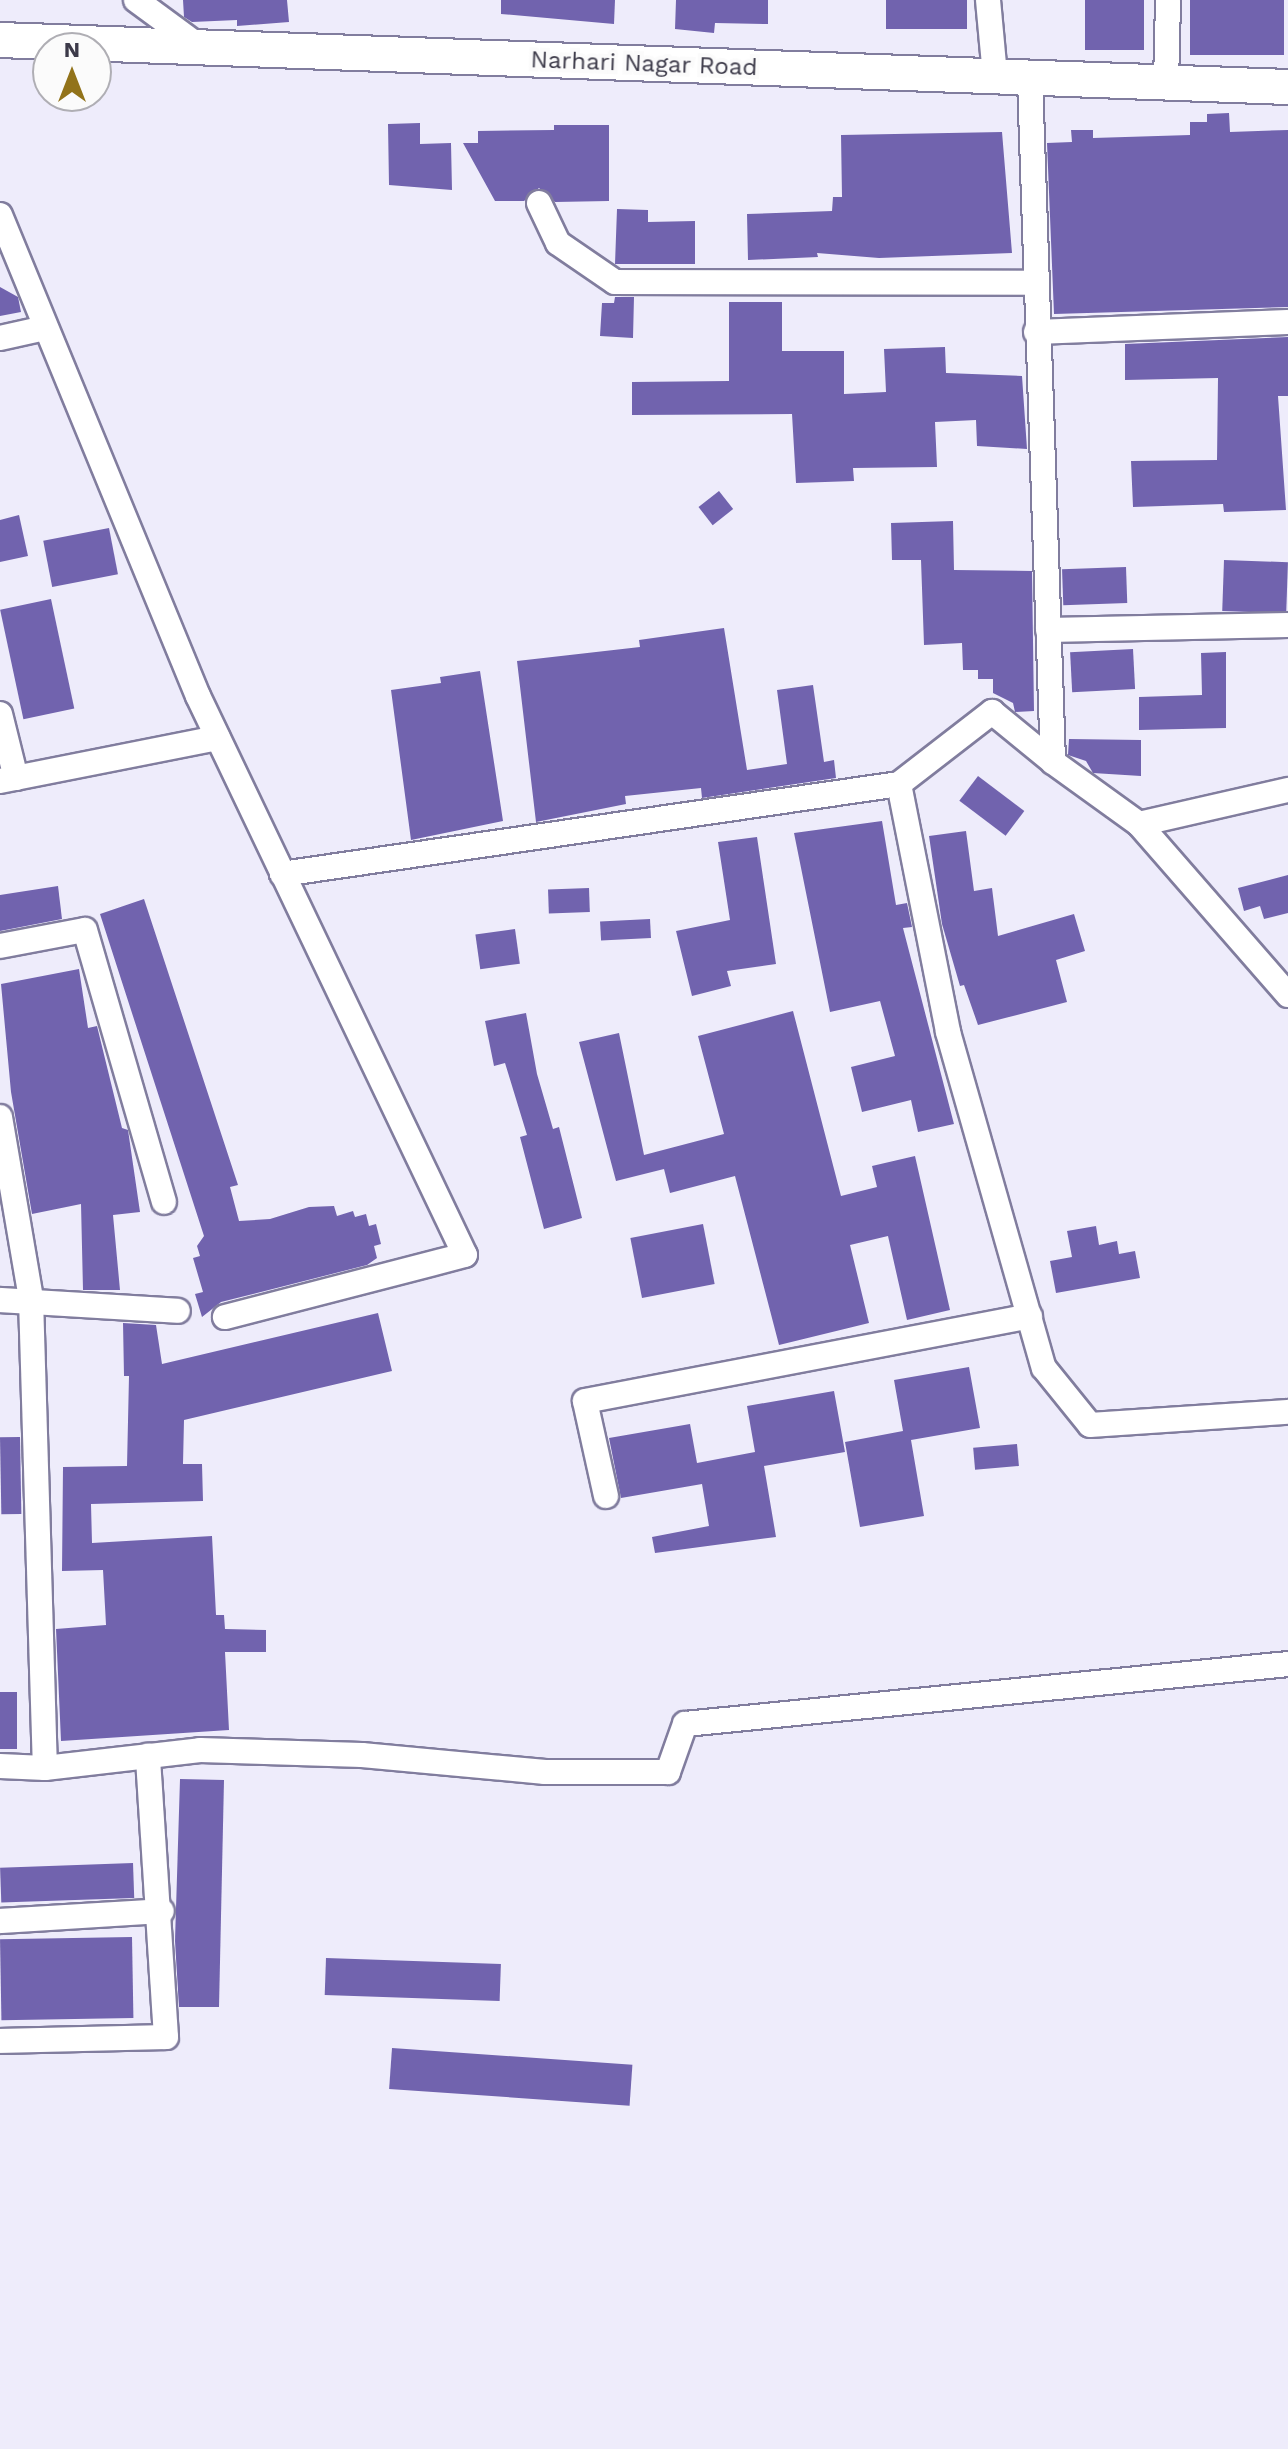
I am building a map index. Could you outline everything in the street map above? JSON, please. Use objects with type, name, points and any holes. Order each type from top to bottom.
[{"type":"street","points":[[136,0],[200,47]]},
{"type":"street","points":[[988,0],[995,76]]},
{"type":"street","points":[[1166,83],[1168,0]]},
{"type":"street","name":"Narhari Nagar Road","points":[[0,40],[1288,87]]},
{"type":"street","points":[[1030,78],[1033,283],[1053,762]]},
{"type":"street","points":[[539,203],[558,243],[615,282],[1033,283]]},
{"type":"street","points":[[0,215],[218,738],[465,1255],[225,1317]]},
{"type":"street","points":[[1036,332],[1288,322]]},
{"type":"street","points":[[0,338],[45,328]]},
{"type":"street","points":[[1048,630],[1288,625]]},
{"type":"street","points":[[282,874],[754,801],[899,784],[992,712],[1053,762],[1139,824],[1288,995]]},
{"type":"street","points":[[0,714],[8,780],[218,738]]},
{"type":"street","points":[[899,784],[948,1032],[1044,1368],[1090,1425],[1288,1412]]},
{"type":"street","points":[[1139,824],[1288,790]]},
{"type":"street","points":[[0,946],[85,930],[164,1202]]},
{"type":"street","points":[[0,1117],[31,1299],[45,1768]]},
{"type":"street","points":[[0,1300],[31,1299],[178,1311]]},
{"type":"street","points":[[606,1496],[585,1401],[1030,1316]]},
{"type":"street","points":[[0,1766],[45,1768],[148,1756],[229,1751],[362,1755],[545,1772],[668,1772],[685,1724],[1288,1664]]},
{"type":"street","points":[[0,2041],[166,2037],[162,1911],[148,1756]]},
{"type":"street","points":[[0,1921],[162,1911]]},
{"type":"building","points":[[183,0],[287,0],[289,22],[237,26],[237,20],[192,22],[184,17]]},
{"type":"building","points":[[501,0],[615,0],[614,24],[501,14]]},
{"type":"building","points":[[676,0],[768,0],[768,24],[715,23],[714,33],[675,29]]},
{"type":"building","points":[[886,0],[967,0],[967,29],[886,29]]},
{"type":"building","points":[[1085,0],[1144,0],[1144,50],[1085,50]]},
{"type":"building","points":[[1190,0],[1284,0],[1284,55],[1190,55]]},
{"type":"building","points":[[1229,113],[1230,132],[1288,130],[1288,307],[1054,314],[1047,143],[1072,142],[1071,130],[1093,130],[1093,138],[1190,135],[1190,122],[1207,122],[1207,114]]},
{"type":"building","points":[[420,123],[420,144],[451,143],[452,190],[389,185],[388,124]]},
{"type":"building","points":[[554,125],[609,125],[609,201],[555,202],[539,188],[524,201],[495,201],[463,143],[478,143],[478,131],[554,130]]},
{"type":"building","points":[[1002,132],[1012,253],[879,258],[817,253],[818,257],[748,260],[747,214],[832,211],[833,197],[842,197],[841,135]]},
{"type":"building","points":[[617,209],[648,210],[648,222],[695,221],[695,264],[615,264]]},
{"type":"building","points":[[0,287],[18,297],[21,312],[0,316]]},
{"type":"building","points":[[615,297],[634,297],[633,338],[600,336],[602,303],[614,303]]},
{"type":"building","points":[[729,302],[782,302],[782,351],[844,351],[844,394],[886,392],[884,349],[945,347],[946,373],[1022,376],[1027,449],[977,446],[976,420],[935,422],[937,467],[853,468],[854,481],[796,483],[792,414],[632,415],[632,382],[729,381]]},
{"type":"building","points":[[1288,337],[1288,396],[1278,396],[1286,510],[1224,512],[1223,504],[1133,507],[1131,461],[1217,460],[1218,378],[1125,380],[1125,344]]},
{"type":"building","points":[[719,491],[733,509],[713,525],[699,507]]},
{"type":"building","points":[[19,515],[28,556],[0,562],[0,520]]},
{"type":"building","points":[[953,521],[954,570],[1032,571],[1034,711],[1015,712],[1013,703],[993,693],[993,679],[978,679],[978,670],[963,670],[962,643],[924,645],[921,560],[892,560],[891,523]]},
{"type":"building","points":[[109,528],[118,574],[52,587],[43,541]]},
{"type":"building","points":[[1224,560],[1288,562],[1286,613],[1222,611]]},
{"type":"building","points":[[1126,567],[1127,603],[1063,605],[1062,569]]},
{"type":"building","points":[[51,599],[74,709],[23,719],[0,610]]},
{"type":"building","points":[[724,628],[747,770],[787,764],[777,690],[813,685],[824,762],[834,760],[836,778],[702,798],[701,788],[625,796],[626,804],[536,822],[517,661],[640,647],[639,640]]},
{"type":"building","points":[[1133,649],[1135,689],[1072,692],[1070,652]]},
{"type":"building","points":[[1226,652],[1226,728],[1139,730],[1139,697],[1202,695],[1201,653]]},
{"type":"building","points":[[480,671],[503,821],[411,840],[391,690],[441,683],[440,677]]},
{"type":"building","points":[[1069,739],[1141,740],[1141,776],[1093,773],[1086,761],[1068,755]]},
{"type":"building","points":[[978,776],[1024,811],[1006,836],[959,801]]},
{"type":"building","points":[[882,821],[896,905],[907,903],[912,927],[903,928],[954,1124],[918,1132],[911,1100],[862,1112],[851,1067],[895,1056],[880,1001],[830,1012],[794,833]]},
{"type":"building","points":[[966,831],[974,891],[992,888],[998,936],[1074,914],[1085,951],[1056,960],[1067,1002],[978,1025],[964,985],[960,986],[942,924],[929,836]]},
{"type":"building","points":[[757,837],[776,964],[727,971],[731,986],[692,996],[676,931],[730,920],[718,842]]},
{"type":"building","points":[[1288,875],[1288,913],[1264,919],[1260,906],[1244,911],[1238,888]]},
{"type":"building","points":[[58,886],[62,919],[0,931],[0,895]]},
{"type":"building","points":[[589,888],[590,912],[549,913],[548,889]]},
{"type":"building","points":[[144,899],[238,1185],[230,1187],[239,1221],[270,1219],[309,1207],[334,1206],[337,1216],[353,1211],[355,1217],[366,1214],[369,1226],[376,1224],[381,1244],[374,1246],[377,1258],[367,1265],[221,1302],[202,1317],[195,1294],[203,1292],[193,1258],[200,1256],[197,1246],[204,1236],[100,914]]},
{"type":"building","points":[[650,919],[651,938],[601,941],[600,922]]},
{"type":"building","points":[[515,929],[520,964],[480,969],[475,935]]},
{"type":"building","points":[[79,969],[88,1028],[97,1026],[122,1128],[128,1130],[140,1212],[113,1215],[120,1290],[83,1290],[81,1204],[32,1214],[11,1092],[1,984]]},
{"type":"building","points":[[793,1011],[841,1196],[877,1187],[872,1166],[915,1156],[950,1310],[907,1320],[888,1236],[850,1245],[869,1323],[779,1345],[735,1176],[670,1193],[664,1169],[616,1181],[579,1042],[619,1033],[644,1155],[724,1134],[698,1036]]},
{"type":"building","points":[[526,1013],[537,1074],[553,1129],[559,1127],[582,1218],[544,1229],[520,1137],[527,1135],[505,1063],[494,1066],[485,1021]]},
{"type":"building","points":[[703,1224],[715,1284],[642,1298],[630,1238]]},
{"type":"building","points":[[1096,1226],[1099,1245],[1117,1241],[1119,1254],[1135,1251],[1140,1278],[1056,1293],[1050,1261],[1072,1257],[1067,1231]]},
{"type":"building","points":[[378,1313],[392,1371],[184,1420],[183,1464],[202,1464],[203,1501],[91,1504],[92,1543],[212,1536],[216,1615],[224,1615],[225,1629],[266,1630],[266,1652],[225,1652],[229,1730],[61,1741],[56,1629],[106,1625],[103,1570],[62,1571],[63,1467],[127,1466],[129,1376],[124,1376],[123,1323],[156,1325],[162,1364]]},
{"type":"building","points":[[969,1367],[980,1428],[911,1440],[924,1516],[860,1527],[845,1442],[903,1431],[894,1380]]},
{"type":"building","points":[[834,1391],[845,1452],[764,1466],[776,1537],[655,1553],[652,1537],[709,1526],[702,1484],[621,1498],[609,1438],[690,1424],[697,1463],[755,1452],[747,1406]]},
{"type":"building","points":[[0,1437],[20,1437],[21,1514],[1,1514]]},
{"type":"building","points":[[1017,1444],[1019,1466],[975,1470],[973,1448]]},
{"type":"building","points":[[0,1692],[17,1692],[17,1749],[0,1749]]},
{"type":"building","points":[[180,1779],[224,1780],[219,2007],[179,2007],[175,1941]]},
{"type":"building","points":[[133,1863],[134,1898],[1,1903],[0,1868]]},
{"type":"building","points":[[132,1937],[133,2018],[1,2020],[0,1939]]},
{"type":"building","points":[[326,1958],[501,1964],[500,2001],[325,1995]]},
{"type":"building","points":[[392,2048],[632,2065],[630,2106],[389,2089]]}]
